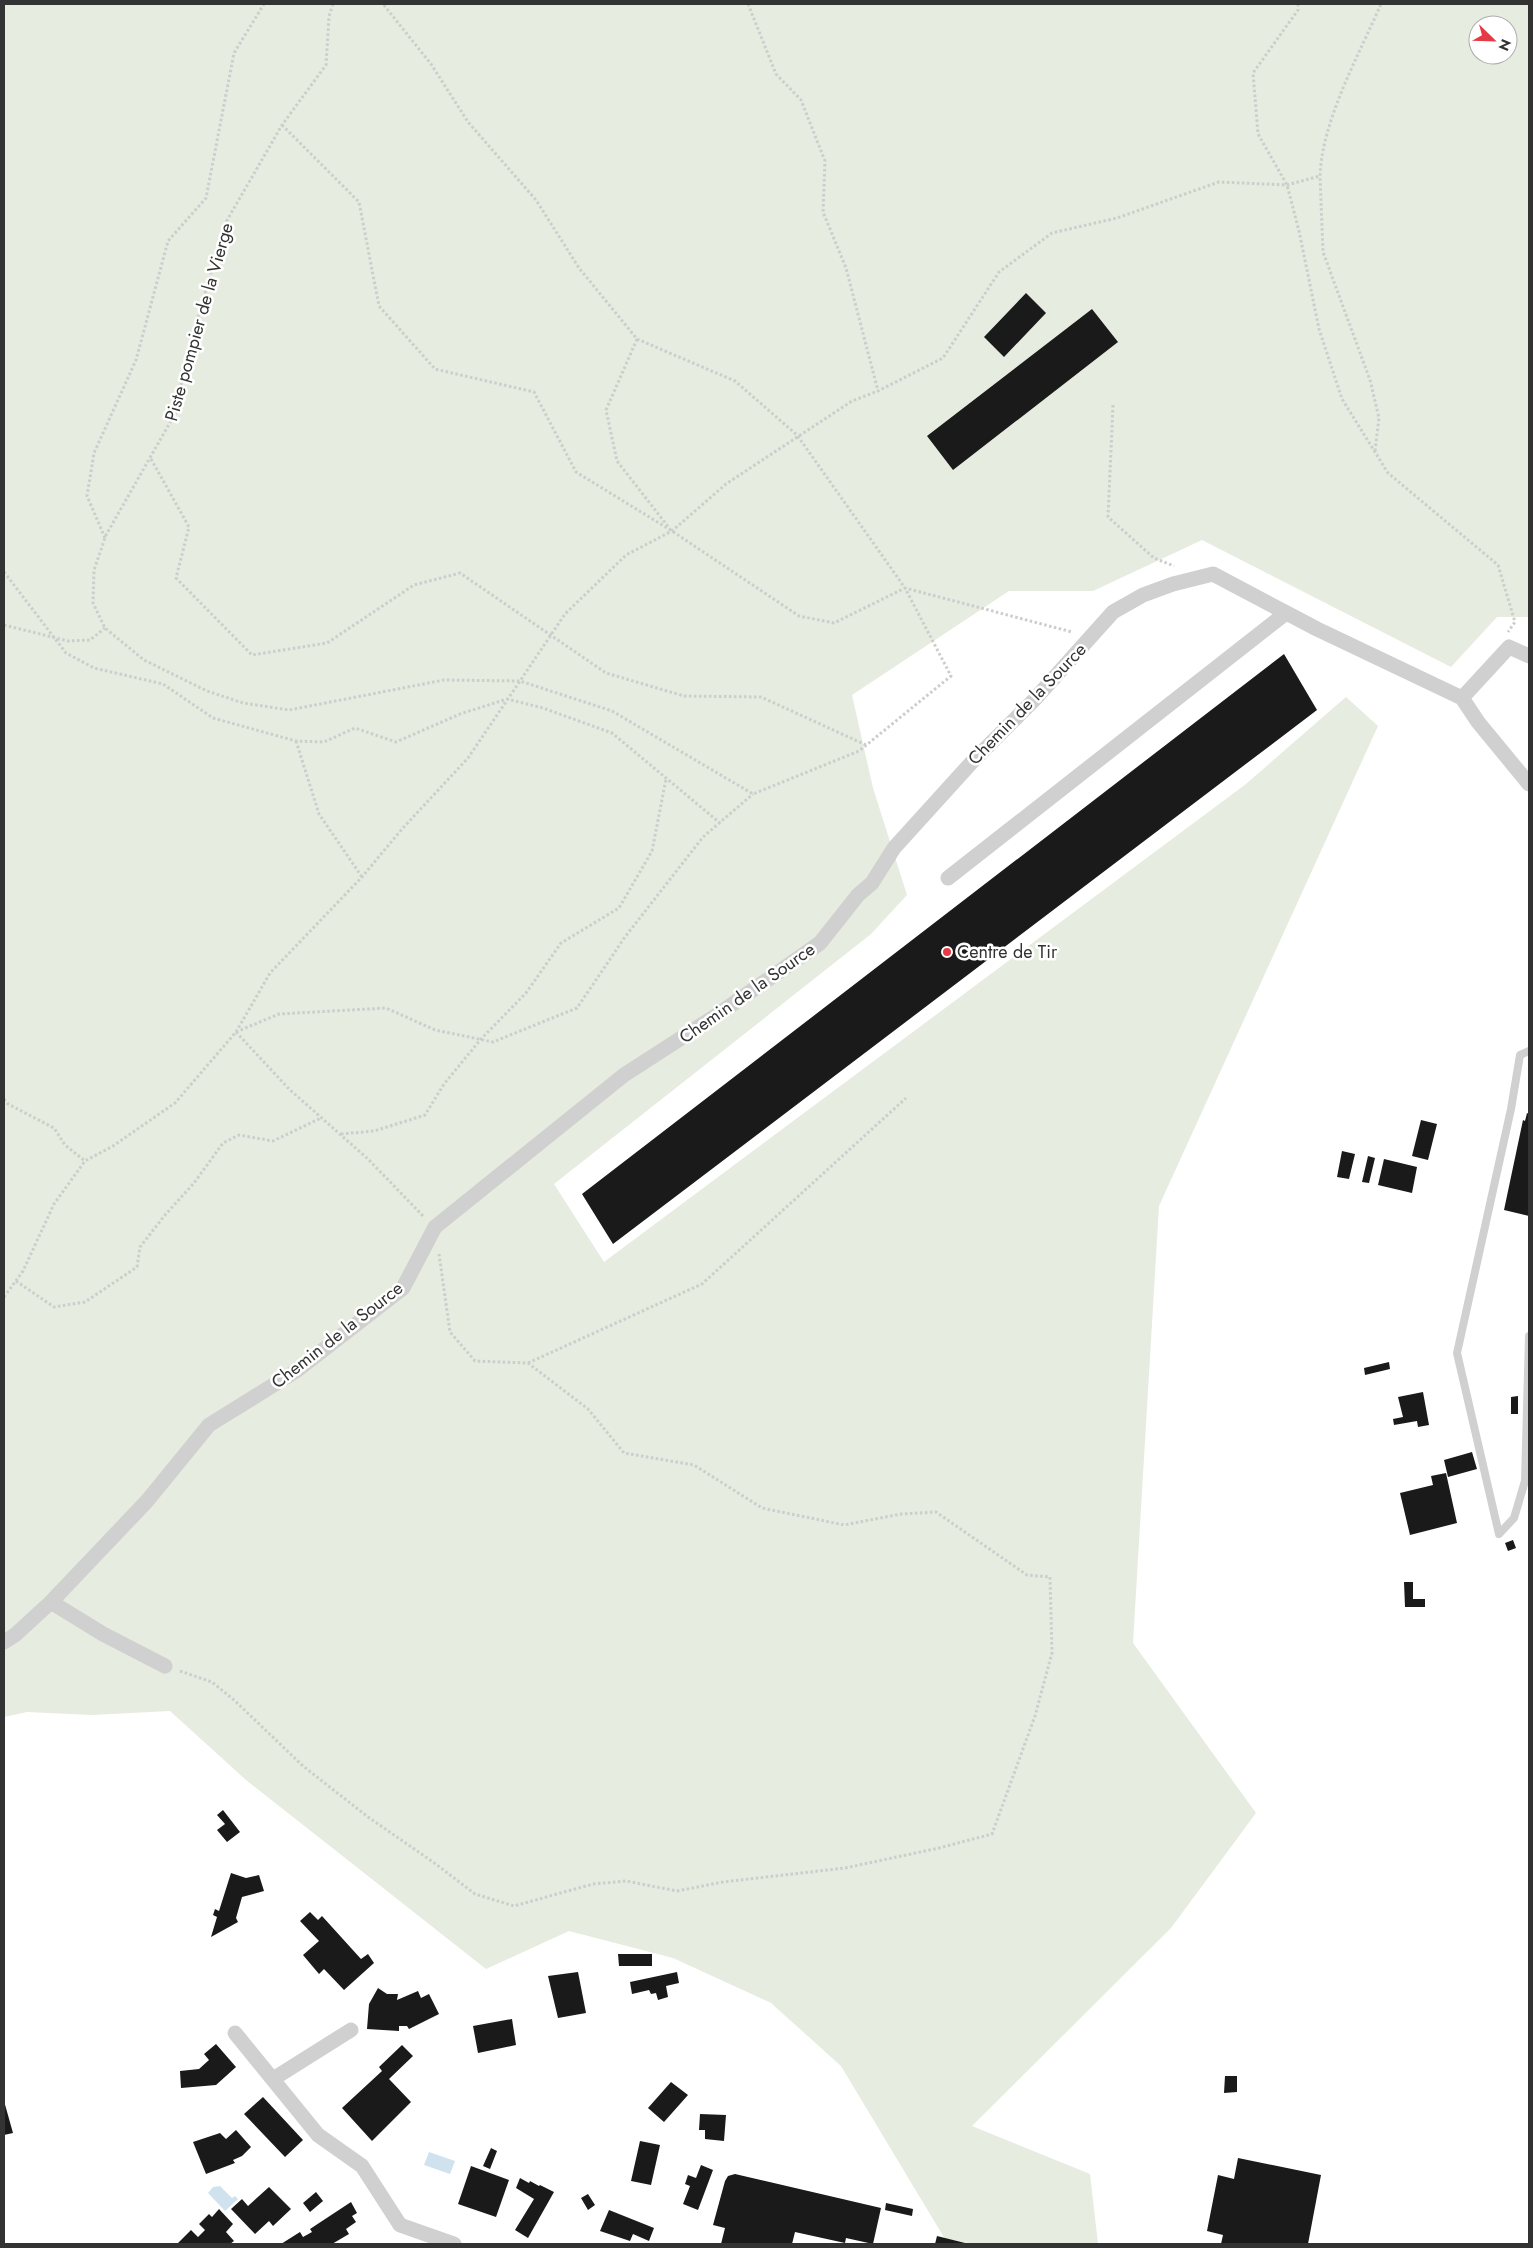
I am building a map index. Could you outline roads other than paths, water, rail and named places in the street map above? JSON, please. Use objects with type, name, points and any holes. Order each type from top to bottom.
[{"type":"street","name":"Chemin de la Source","points":[[4,1642],[15,1635],[51,1602],[147,1501],[209,1425],[296,1371],[403,1288],[435,1228],[624,1075],[720,1014],[820,943],[858,895],[872,883],[901,840],[972,762],[1035,699],[1113,612],[1143,595],[1172,584],[1212,574],[1286,613],[1462,698]]},
{"type":"street","points":[[948,878],[1286,613]]},
{"type":"street","points":[[1529,656],[1509,647],[1462,698],[1478,722],[1529,784]]},
{"type":"street","points":[[51,1602],[103,1634],[165,1666]]},
{"type":"street","points":[[273,2079],[351,2030]]},
{"type":"street","points":[[235,2033],[318,2134],[362,2166],[400,2225],[454,2244]]},
{"type":"lane","points":[[1529,1051],[1520,1055],[1511,1109],[1457,1354],[1500,1534],[1514,1518],[1525,1481],[1529,1336]]},
{"type":"water","points":[[429,2152],[455,2161],[450,2174],[424,2165]]},
{"type":"water","points":[[220,2186],[232,2198],[235,2196],[238,2199],[225,2211],[208,2193],[213,2187]]},
{"type":"place","name":"Centre de Tir","points":[[947,952]]}]
